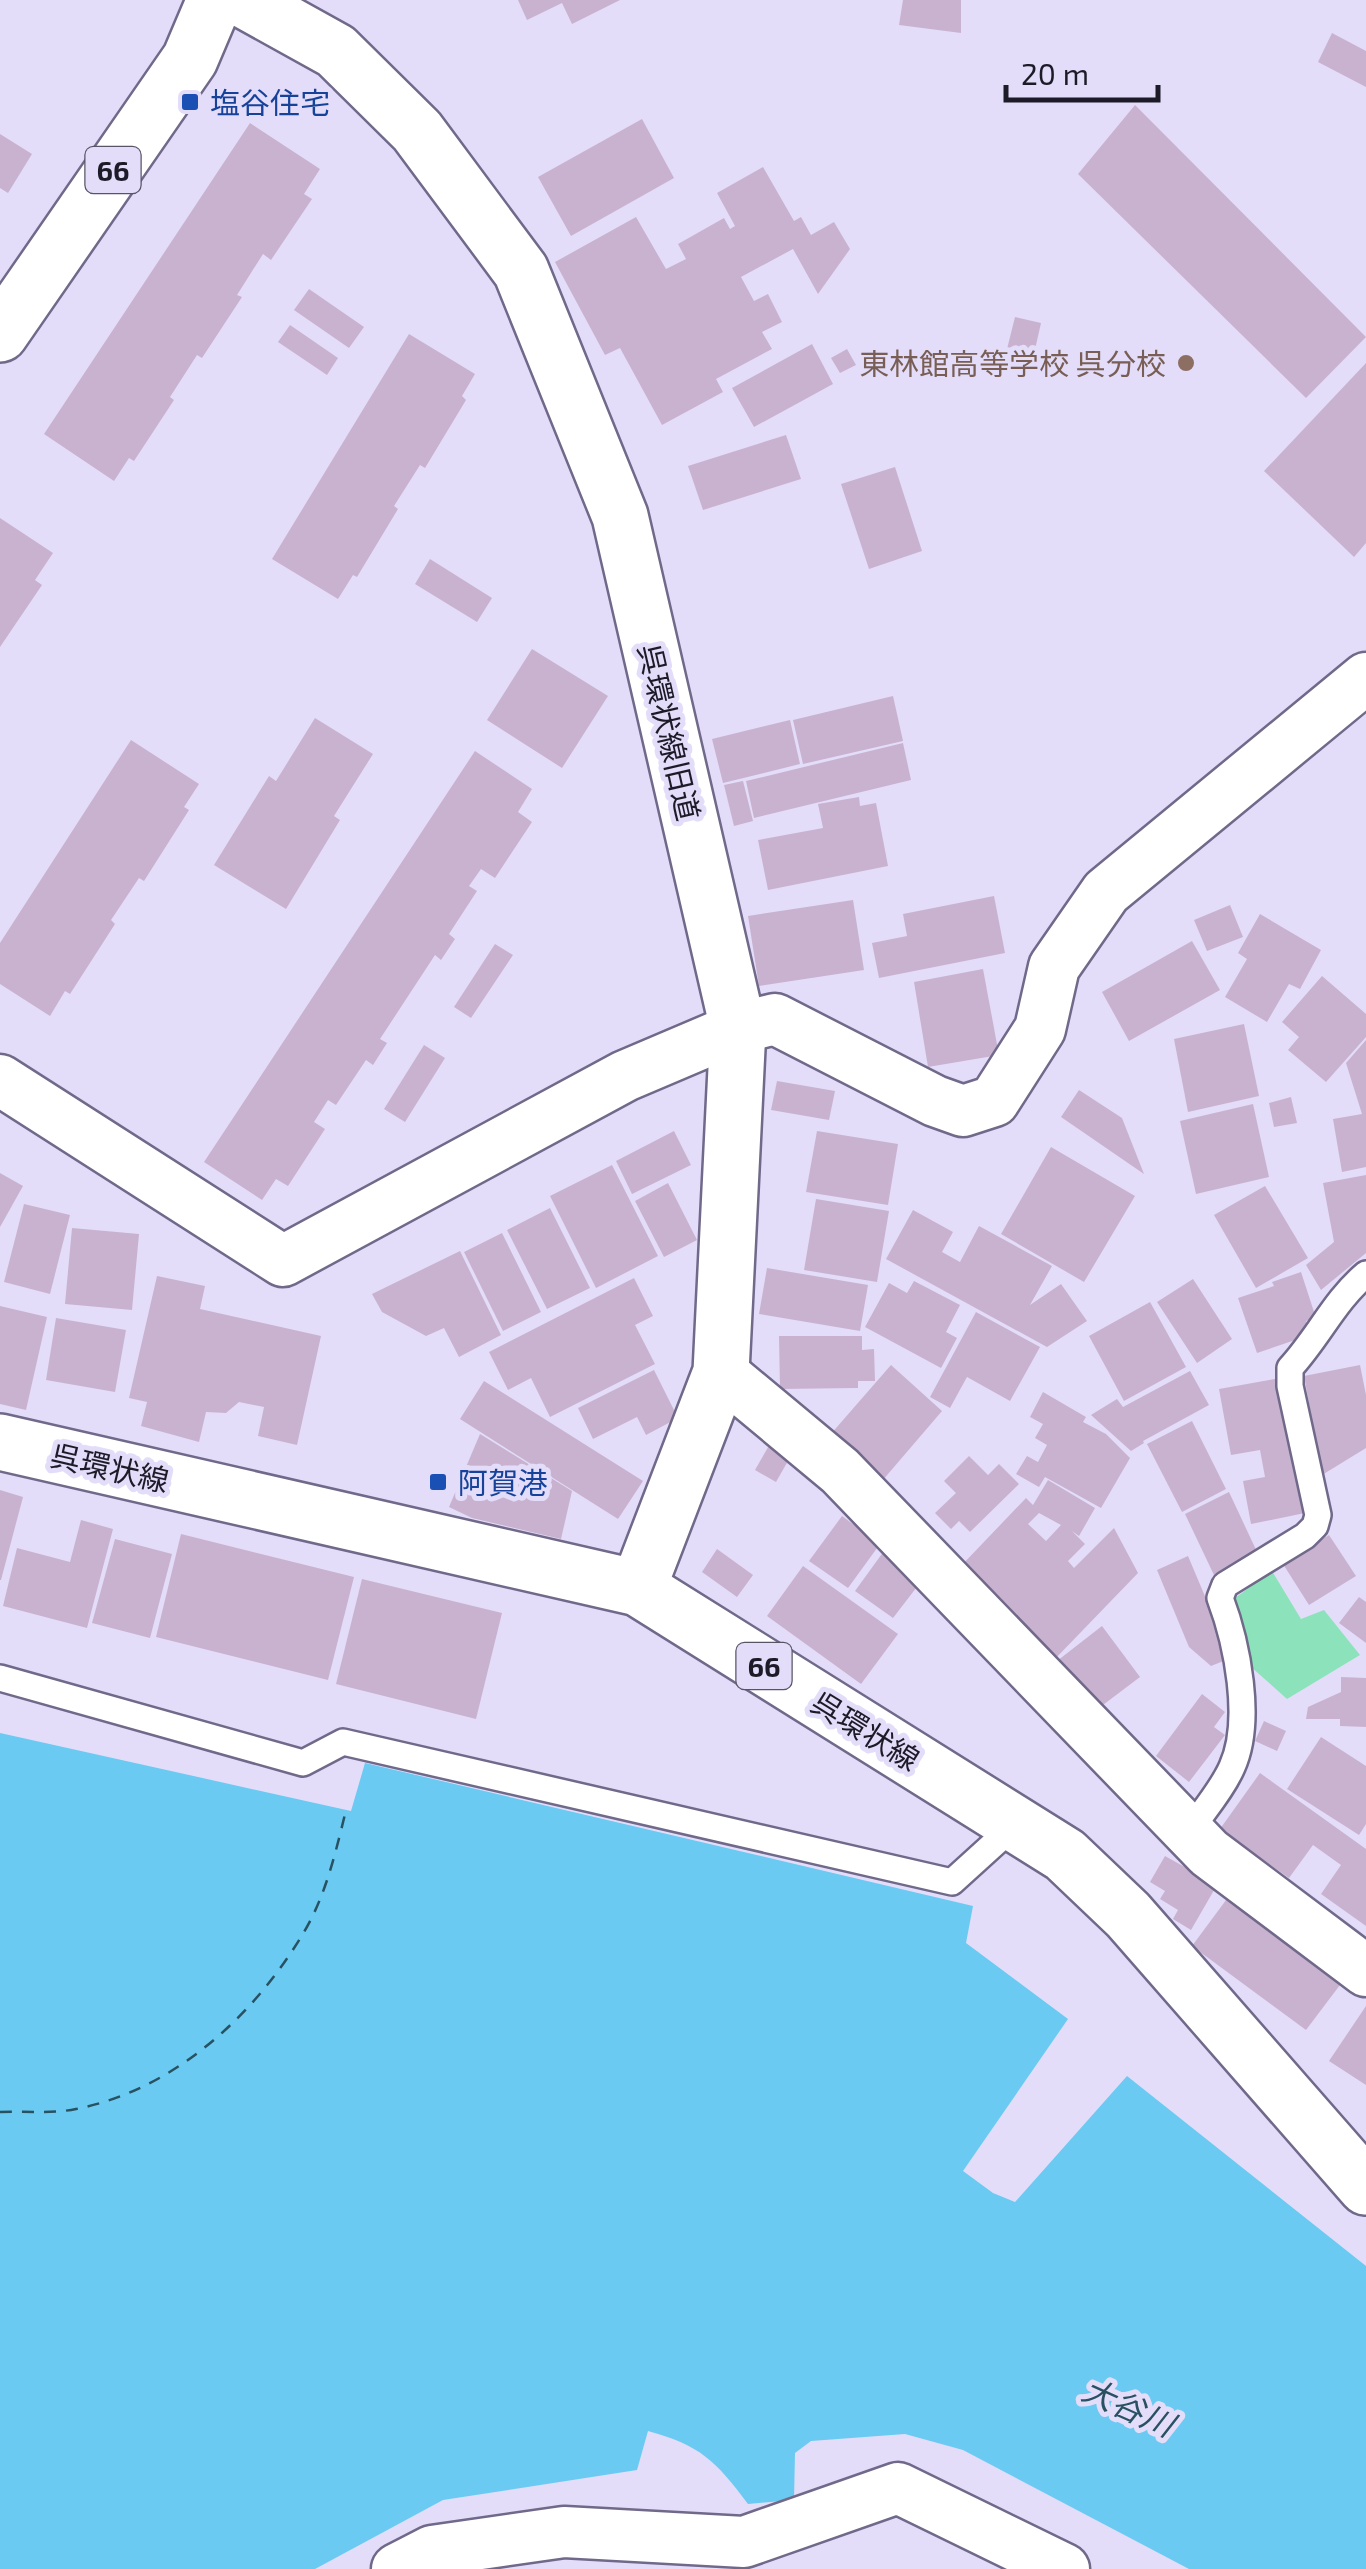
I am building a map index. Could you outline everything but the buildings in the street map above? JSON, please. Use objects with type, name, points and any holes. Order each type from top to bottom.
[{"type":"main road","name":"66","points":[[0,334],[190,58],[215,0]]},
{"type":"main road","name":"呉環状線旧道","points":[[244,0],[336,51],[417,132],[521,270],[620,516],[738,1028],[721,1372],[638,1588]]},
{"type":"main road","name":"呉環状線","points":[[0,1442],[638,1588],[1065,1855],[1128,1915],[1366,2186]]},
{"type":"street","points":[[0,1080],[282,1261],[625,1076],[738,1028],[775,1019],[935,1100],[963,1110],[994,1101],[1040,1028],[1054,967],[1106,892],[1366,678]]},
{"type":"street","points":[[721,1372],[840,1471],[1209,1853],[1365,1969]]},
{"type":"street","points":[[397,2569],[432,2551],[564,2532],[744,2542],[898,2488],[1064,2569]]},
{"type":"lane","points":[[1190,1832],[1232,1767],[1238,1748],[1243,1686],[1220,1598],[1226,1584],[1306,1536],[1318,1516],[1290,1386],[1290,1368],[1319,1335],[1334,1306],[1366,1274]]},
{"type":"lane","points":[[0,1678],[303,1764],[343,1742],[952,1882],[1017,1823]]},
{"type":"green space","points":[[1272,1571],[1301,1619],[1324,1610],[1360,1655],[1287,1699],[1250,1666],[1235,1598]]},
{"type":"water","name":"大谷川","points":[[0,1733],[351,1811],[365,1763],[973,1906],[966,1943],[1068,2019],[963,2171],[993,2193],[1015,2202],[1127,2076],[1366,2266],[1366,2569],[1189,2569],[963,2450],[905,2434],[811,2441],[795,2453],[794,2500],[748,2504],[706,2457],[681,2442],[648,2431],[637,2470],[443,2500],[315,2569],[0,2569]]},
{"type":"ferry route","points":[[0,2112],[67,2111],[112,2099],[146,2085],[208,2045],[261,1992],[304,1932],[324,1888],[346,1810]]},
{"type":"place","name":"塩谷住宅","points":[[190,102]]},
{"type":"place","name":"東林館高等学校 呉分校","points":[[1186,363]]},
{"type":"place","name":"阿賀港","points":[[438,1482]]}]
